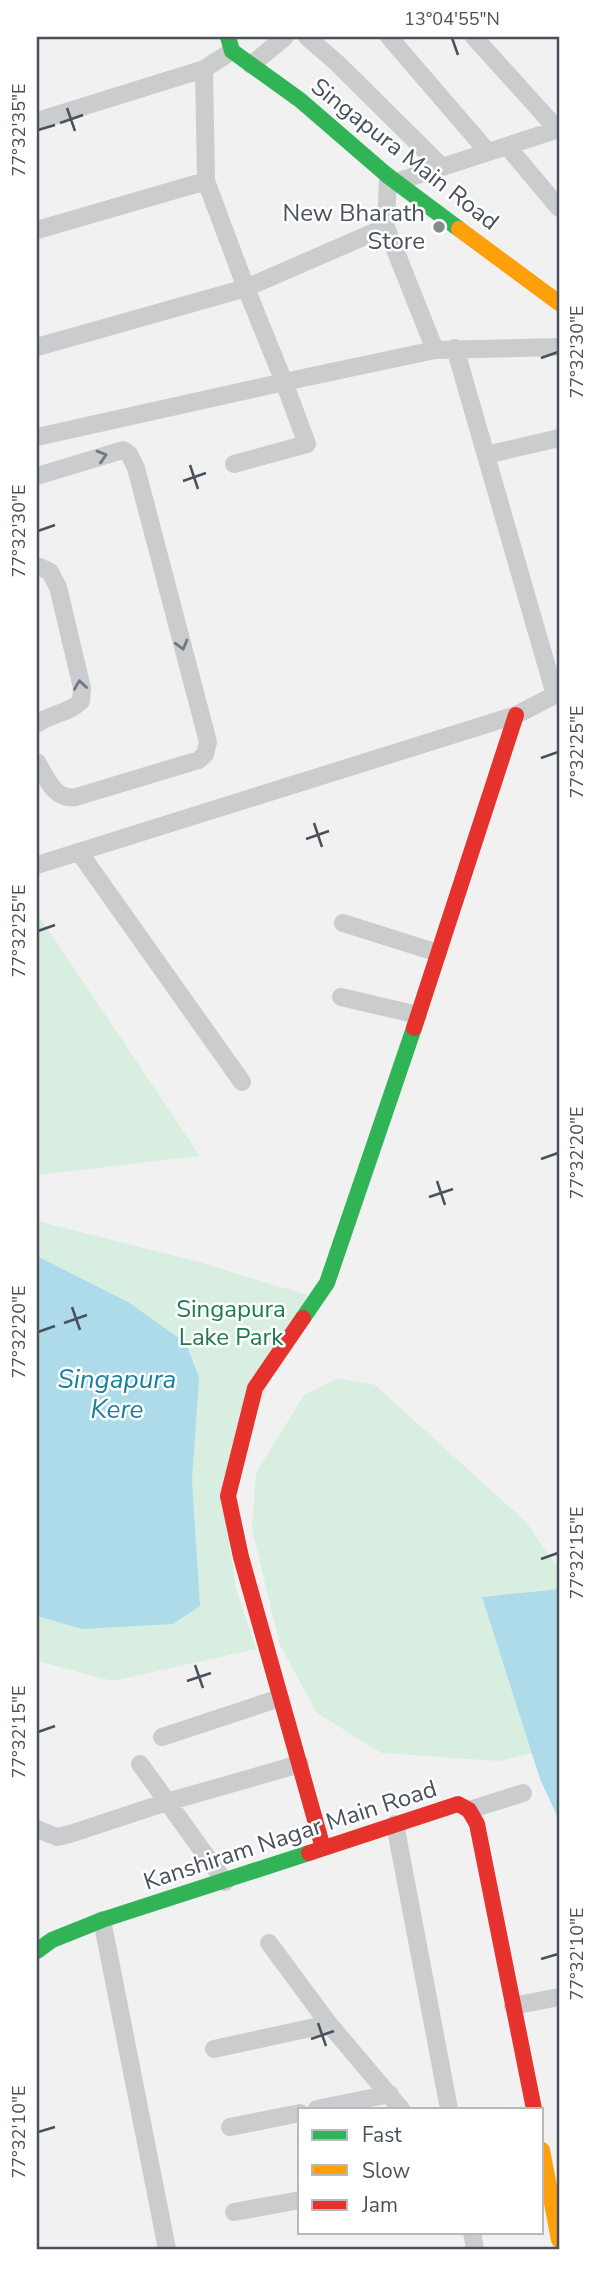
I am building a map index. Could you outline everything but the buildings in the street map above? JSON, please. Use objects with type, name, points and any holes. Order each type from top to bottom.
[{"type":"street","points":[[251,65],[285,37]]},
{"type":"street","points":[[307,37],[442,167]]},
{"type":"street","points":[[389,37],[488,152]]},
{"type":"street","points":[[435,350],[386,227],[392,179],[442,167],[558,129],[474,37]]},
{"type":"street","points":[[37,121],[204,69],[228,41]]},
{"type":"street","name":"Singapura Main Road","points":[[228,41],[251,65],[300,100],[392,179],[559,303]]},
{"type":"street","points":[[204,69],[206,181],[307,443],[234,464]]},
{"type":"street","points":[[507,146],[559,208]]},
{"type":"street","points":[[37,230],[206,181]]},
{"type":"street","points":[[37,347],[246,288],[386,227]]},
{"type":"street","points":[[37,437],[435,350],[559,347]]},
{"type":"street","points":[[37,865],[516,715],[557,694],[455,348]]},
{"type":"street","points":[[486,455],[559,438]]},
{"type":"street","points":[[37,475],[123,450],[129,454],[136,468],[208,742],[205,754],[199,760],[76,797],[58,795],[37,762]]},
{"type":"street","points":[[37,568],[50,572],[58,587],[82,688],[81,701],[74,709],[41,720],[37,724]]},
{"type":"street","points":[[323,1848],[241,1557],[228,1496],[255,1388],[327,1283],[516,715]]},
{"type":"street","points":[[79,852],[242,1082]]},
{"type":"street","points":[[343,923],[438,953]]},
{"type":"street","points":[[341,997],[418,1015]]},
{"type":"street","points":[[162,1737],[280,1698]]},
{"type":"street","points":[[140,1764],[225,1882]]},
{"type":"street","points":[[37,1829],[57,1837],[300,1764]]},
{"type":"street","points":[[469,1810],[523,1793]]},
{"type":"street","name":"Kanshiram Nagar Main Road","points":[[37,1951],[52,1940],[102,1920],[458,1804],[469,1810],[477,1824],[534,2108]]},
{"type":"street","points":[[395,1824],[449,2108]]},
{"type":"street","points":[[102,1920],[167,2249]]},
{"type":"street","points":[[269,1943],[328,2024],[400,2108]]},
{"type":"street","points":[[513,2006],[559,1997]]},
{"type":"street","points":[[214,2049],[328,2024]]},
{"type":"street","points":[[322,2108],[390,2094]]},
{"type":"street","points":[[230,2127],[298,2113]]},
{"type":"street","points":[[544,2154],[553,2173],[559,2240]]},
{"type":"street","points":[[234,2212],[298,2200]]},
{"type":"green space","points":[[37,913],[200,1156],[37,1175]]},
{"type":"green space","name":"Singapura Lake Park","points":[[37,1221],[199,1262],[307,1295],[222,1494],[236,1588],[256,1649],[113,1681],[37,1661],[37,1616],[82,1629],[192,1481],[199,1378],[128,1302],[37,1256]]},
{"type":"green space","points":[[338,1378],[375,1385],[526,1522],[559,1570],[559,1589],[482,1597],[532,1753],[499,1761],[381,1753],[317,1713],[280,1645],[252,1529],[256,1473],[304,1395]]},
{"type":"water","name":"Singapura Kere","points":[[37,1256],[128,1302],[186,1343],[199,1378],[192,1481],[200,1606],[173,1624],[82,1629],[37,1616]]},
{"type":"water","points":[[559,1589],[559,1820],[540,1779],[482,1597]]},
{"type":"traffic: fast","points":[[228,37],[232,51],[300,100],[388,176],[459,229]]},
{"type":"traffic: fast","points":[[303,1318],[327,1283],[414,1028]]},
{"type":"traffic: fast","points":[[37,1951],[52,1940],[102,1920],[309,1853]]},
{"type":"traffic: slow","points":[[459,229],[559,303]]},
{"type":"traffic: slow","points":[[544,2161],[559,2240]]},
{"type":"traffic: jam","points":[[414,1028],[516,715]]},
{"type":"traffic: jam","points":[[303,1318],[255,1388],[228,1496],[241,1557],[323,1848]]},
{"type":"traffic: jam","points":[[309,1853],[458,1804],[469,1810],[477,1824],[534,2108]]},
{"type":"place","name":"New Bharath Store","points":[[439,227]]}]
